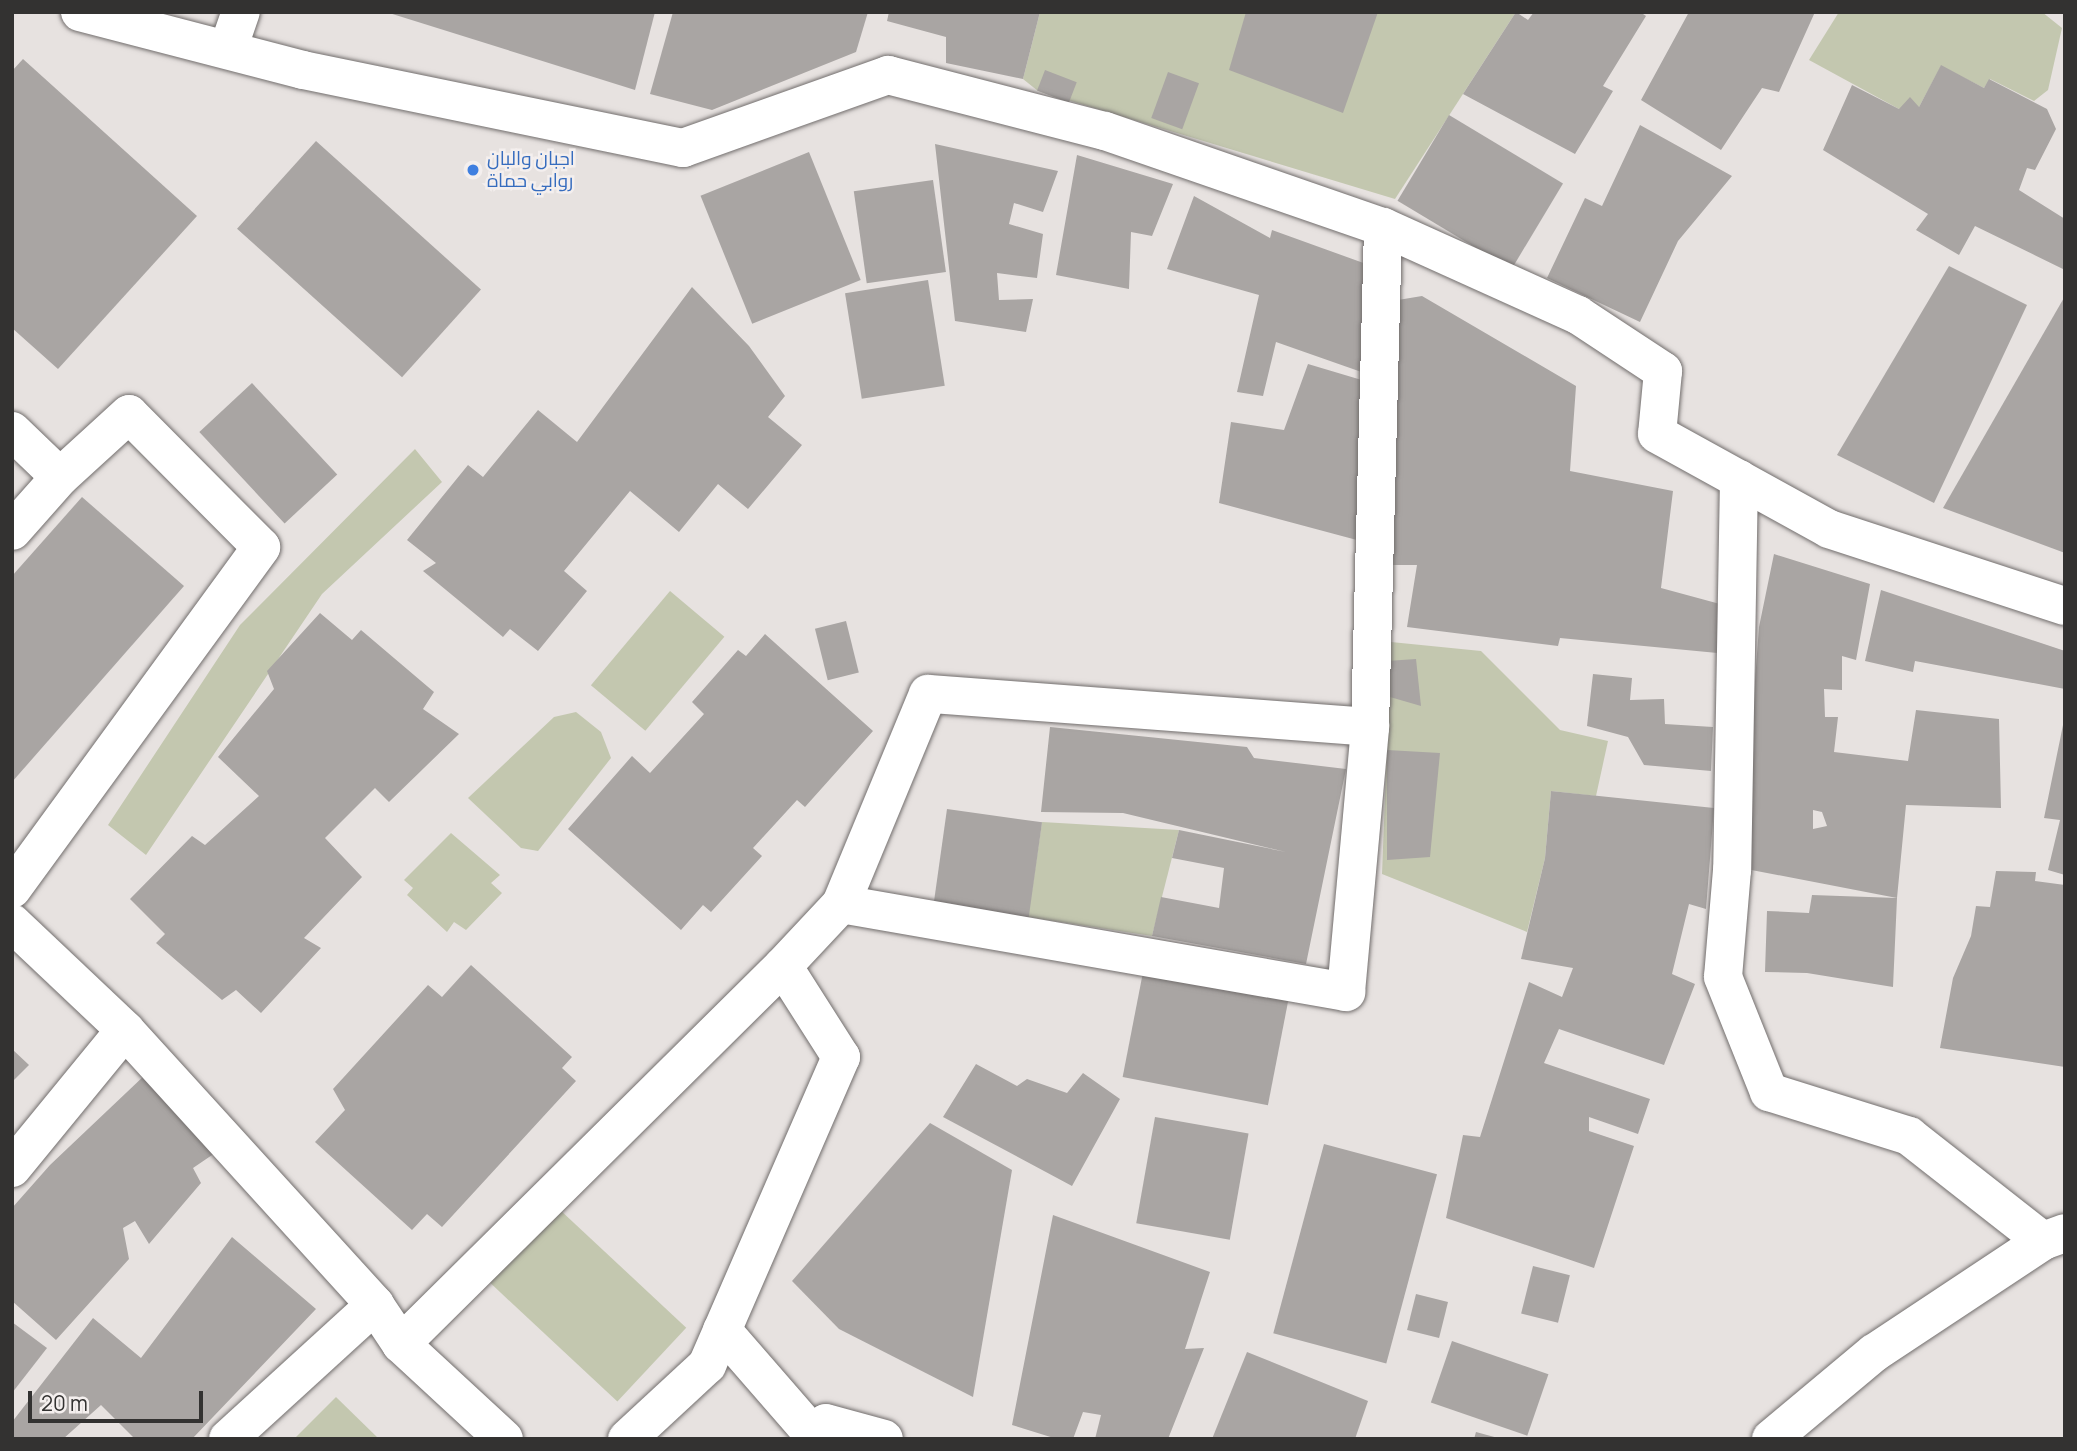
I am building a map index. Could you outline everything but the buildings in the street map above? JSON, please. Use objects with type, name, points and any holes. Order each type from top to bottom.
[{"type":"street","points":[[80,12],[303,70],[683,148],[888,75],[1105,131],[1383,227],[1578,315],[1663,371],[1657,434],[1829,529],[2065,606]]},
{"type":"street","points":[[228,49],[241,12]]},
{"type":"street","points":[[841,904],[1346,992],[1370,727],[1383,227]]},
{"type":"street","points":[[12,531],[60,477],[129,414],[261,547],[12,889]]},
{"type":"street","points":[[12,432],[60,477]]},
{"type":"street","points":[[1739,479],[1732,870],[1723,977],[1769,1092],[1909,1136],[2054,1237],[1874,1353],[1771,1439]]},
{"type":"street","points":[[401,1343],[783,966],[841,904],[928,694],[1370,727]]},
{"type":"street","points":[[12,923],[124,1030],[375,1305],[401,1343],[504,1439]]},
{"type":"street","points":[[627,1439],[707,1365],[841,1057],[783,966]]},
{"type":"street","points":[[12,1168],[124,1030]]},
{"type":"street","points":[[228,1439],[375,1305]]},
{"type":"street","points":[[722,1330],[813,1438],[826,1423],[884,1439]]},
{"type":"green space","points":[[1040,12],[1516,12],[1395,199],[1038,91],[1023,79]]},
{"type":"green space","points":[[1839,12],[2042,12],[2062,28],[2048,90],[2034,101],[1990,79],[1984,88],[1941,66],[1919,107],[1899,109],[1809,60]]},
{"type":"green space","points":[[415,449],[442,482],[322,594],[146,855],[108,825],[240,625]]},
{"type":"green space","points":[[670,591],[724,637],[645,731],[591,685]]},
{"type":"green space","points":[[1391,642],[1481,651],[1560,730],[1608,741],[1596,796],[1551,791],[1545,858],[1527,932],[1382,874]]},
{"type":"green space","points":[[576,712],[601,732],[611,758],[538,851],[521,848],[468,798],[554,717]]},
{"type":"green space","points":[[1042,822],[1179,830],[1152,936],[1028,917]]},
{"type":"green space","points":[[451,833],[500,875],[491,883],[502,893],[466,930],[454,922],[447,932],[407,895],[413,888],[404,880]]},
{"type":"green space","points":[[559,1209],[686,1328],[617,1402],[490,1283]]},
{"type":"green space","points":[[336,1397],[379,1439],[294,1439]]},
{"type":"place","name":"اجبان والبان روابي حماة","points":[[473,170]]}]
